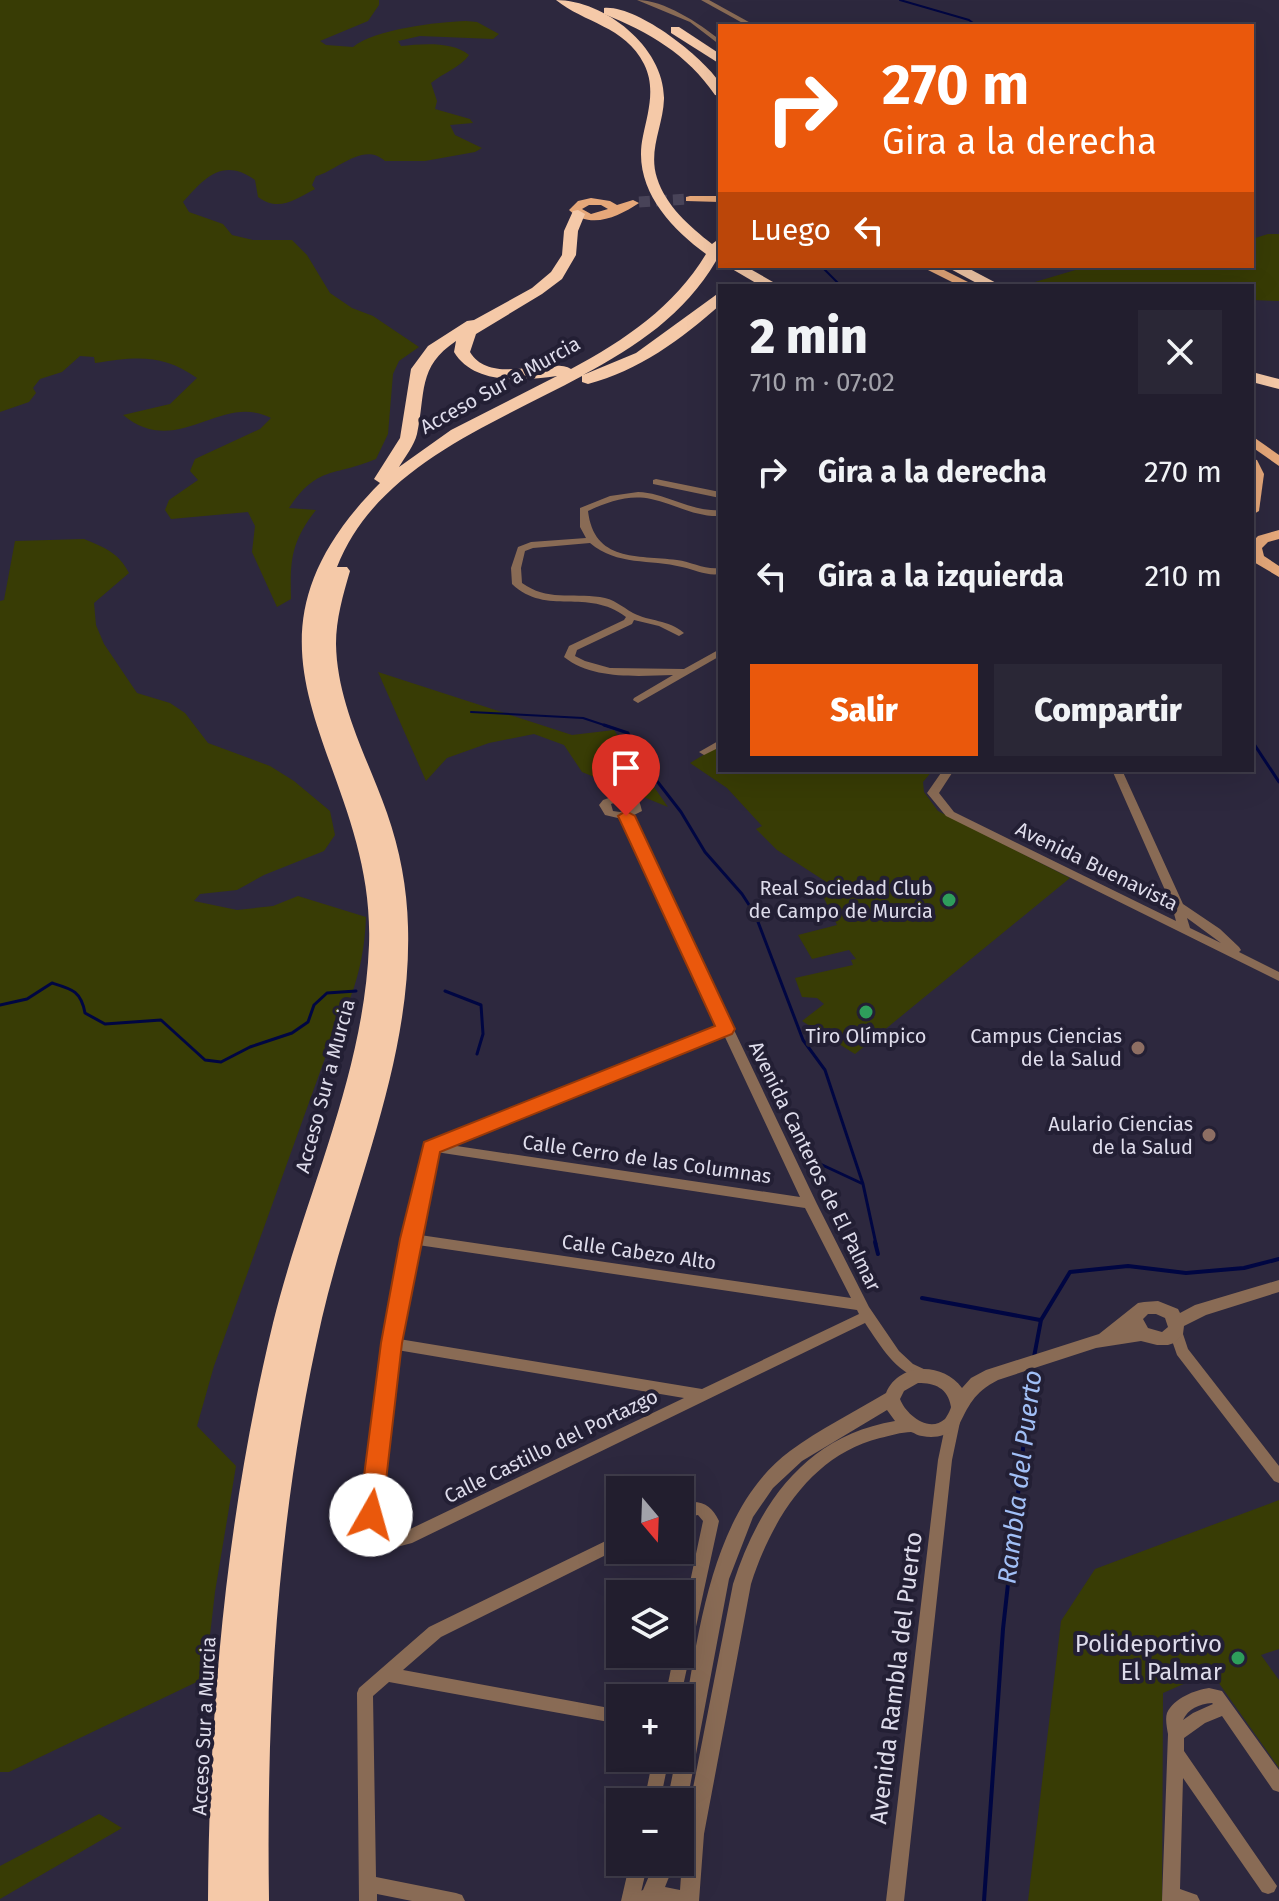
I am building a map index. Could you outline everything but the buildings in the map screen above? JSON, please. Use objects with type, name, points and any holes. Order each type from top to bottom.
[{"type":"highway","points":[[562,0],[613,26],[637,46],[649,62],[657,82],[658,96],[647,147],[648,168],[660,198],[684,228],[718,255]]},
{"type":"highway","points":[[576,0],[620,16],[666,39],[700,65],[718,89]]},
{"type":"highway","points":[[593,0],[662,28],[698,52],[718,71]]},
{"type":"highway","points":[[601,0],[673,29],[718,59]]},
{"type":"highway","points":[[594,218],[576,220],[564,265],[544,286],[466,335],[462,349],[471,362],[495,373],[532,376],[565,370],[610,353]]},
{"type":"highway","name":"Acceso Sur a Murcia","points":[[224,1901],[234,1635],[264,1422],[289,1314],[360,1071],[377,986],[380,933],[371,854],[318,706],[311,670],[309,639],[324,574],[342,541],[369,504],[402,473],[445,441],[610,353],[670,309],[696,280],[718,245]]},
{"type":"highway","name":"Acceso Sur a Murcia","points":[[253,1901],[254,1699],[264,1582],[279,1474],[310,1315],[385,1050],[398,965],[397,908],[388,852],[330,684],[326,640],[332,600],[356,543],[404,485],[466,440],[583,381],[658,333],[689,305],[719,268]]},
{"type":"highway","points":[[738,268],[768,284]]},
{"type":"highway","points":[[734,283],[747,268]]},
{"type":"highway","points":[[955,268],[974,282]]},
{"type":"highway","points":[[583,381],[611,371],[646,352],[691,322],[718,299]]},
{"type":"highway","points":[[369,504],[370,494],[405,445],[410,429],[414,384],[423,362],[450,337],[520,300]]},
{"type":"highway","points":[[1254,370],[1279,375]]},
{"type":"highway","points":[[1254,378],[1279,384]]},
{"type":"highway","points":[[1254,392],[1279,397]]},
{"type":"main road","points":[[690,199],[718,199]]},
{"type":"main road","points":[[576,220],[575,208],[583,203],[612,207],[636,203]]},
{"type":"main road","points":[[594,218],[611,215],[612,207]]},
{"type":"main road","points":[[913,268],[948,284]]},
{"type":"main road","points":[[932,268],[974,282]]},
{"type":"main road","points":[[1254,436],[1279,450]]},
{"type":"main road","points":[[1254,436],[1279,462]]},
{"type":"main road","points":[[1254,467],[1257,474],[1254,496]]},
{"type":"main road","points":[[1279,534],[1263,539],[1255,547],[1255,553],[1279,573]]},
{"type":"street","points":[[640,0],[692,21],[718,41]]},
{"type":"street","points":[[704,0],[749,24]]},
{"type":"street","points":[[656,482],[718,495]]},
{"type":"street","points":[[718,513],[705,515],[648,495],[622,495],[583,510],[583,526],[592,540],[614,555],[636,561],[682,563],[705,573],[718,571]]},
{"type":"street","points":[[592,540],[531,545],[521,549],[516,568],[517,584],[526,594],[541,598],[606,599],[631,616],[663,624],[679,633]]},
{"type":"street","points":[[631,616],[628,622],[573,648],[569,657],[598,668],[685,672]]},
{"type":"street","points":[[638,700],[718,653]]},
{"type":"street","points":[[704,752],[718,744]]},
{"type":"street","name":"Avenida Buenavista","points":[[948,772],[933,793],[950,814],[1279,977]]},
{"type":"street","points":[[1118,772],[1178,906],[1184,928]]},
{"type":"street","name":"Avenida Canteros de El Palmar","points":[[626,816],[810,1204],[865,1311],[894,1355],[930,1376]]},
{"type":"street","points":[[1178,906],[1232,945],[1239,955],[1230,951]]},
{"type":"street","points":[[431,1147],[726,1029]]},
{"type":"street","name":"Calle Cerro de las Columnas","points":[[431,1147],[810,1204]]},
{"type":"street","name":"Calle Castillo del Portazgo","points":[[431,1147],[391,1343],[370,1531],[389,1542],[407,1538],[703,1395],[865,1311]]},
{"type":"street","name":"Calle Cabezo Alto","points":[[410,1239],[865,1311]]},
{"type":"street","points":[[960,1402],[977,1383],[997,1373],[1096,1341],[1173,1327],[1201,1310],[1279,1286]]},
{"type":"street","points":[[1096,1341],[1135,1318],[1140,1310],[1158,1307],[1173,1327],[1182,1351],[1279,1477]]},
{"type":"street","points":[[1135,1318],[1135,1325],[1143,1334]]},
{"type":"street","points":[[391,1343],[703,1395]]},
{"type":"street","points":[[894,1355],[899,1372],[894,1393],[898,1416],[938,1442],[945,1460]]},
{"type":"street","points":[[680,1788],[720,1579],[745,1513],[767,1483],[796,1456],[894,1393],[907,1379],[997,1373]]},
{"type":"street","points":[[689,1901],[694,1834],[742,1584],[753,1545],[784,1493],[824,1458],[851,1441],[873,1432],[941,1429],[953,1422],[960,1402],[955,1390],[930,1376]]},
{"type":"street","name":"Avenida Rambla del Puerto","points":[[895,1901],[945,1460],[953,1422]]},
{"type":"street","points":[[676,1684],[711,1521],[708,1513],[694,1507]]},
{"type":"street","points":[[456,1901],[368,1892],[365,1693],[435,1632],[606,1548]]},
{"type":"street","points":[[386,1674],[606,1714]]},
{"type":"street","points":[[1191,1901],[1171,1897],[1174,1716],[1186,1702],[1203,1695],[1216,1696],[1279,1784]]},
{"type":"street","points":[[1175,1742],[1268,1886]]},
{"type":"street","points":[[639,1876],[640,1899]]},
{"type":"street","points":[[640,1899],[656,1876]]},
{"type":"street","points":[[640,1899],[671,1897],[683,1901]]},
{"type":"green space","points":[[0,0],[379,0],[368,21],[320,41],[326,45],[353,47],[391,31],[466,21],[477,22],[499,34],[493,39],[420,36],[398,41],[401,46],[446,45],[469,55],[431,83],[437,101],[435,109],[470,119],[473,123],[450,125],[455,135],[482,148],[475,152],[425,161],[385,161],[368,154],[359,156],[316,176],[312,185],[315,189],[280,204],[258,197],[255,180],[243,173],[223,171],[206,179],[183,202],[189,212],[223,224],[232,235],[253,240],[292,240],[307,255],[330,293],[352,308],[373,316],[419,347],[399,361],[393,374],[388,434],[376,459],[318,478],[299,494],[289,508],[316,510],[301,532],[294,552],[291,599],[277,607],[252,552],[255,526],[248,512],[171,519],[165,510],[169,500],[198,480],[190,471],[195,459],[260,429],[271,418],[252,412],[234,413],[181,429],[162,431],[143,427],[123,415],[170,404],[197,378],[160,361],[123,359],[95,363],[94,357],[80,356],[62,372],[40,379],[33,388],[36,393],[29,402],[0,412]]},
{"type":"green space","points":[[1279,234],[1279,301],[1254,300],[1254,284],[1028,284],[1082,268],[1254,268],[1254,238]]},
{"type":"green space","points":[[84,539],[116,556],[129,573],[94,603],[96,625],[104,644],[137,693],[170,703],[185,713],[208,743],[270,766],[330,811],[335,835],[324,851],[264,875],[237,890],[200,894],[194,901],[237,910],[273,906],[298,896],[366,917],[365,936],[350,999],[329,1047],[214,1366],[197,1426],[236,1466],[215,1592],[205,1678],[9,1772],[0,1772],[0,601],[4,600],[15,541]]},
{"type":"green space","points":[[378,672],[572,735],[614,730],[668,807],[582,772],[564,745],[534,734],[489,743],[447,758],[426,781]]},
{"type":"green space","name":"Real Sociedad Club de Campo de Murcia","points":[[718,746],[718,772],[931,772],[923,782],[924,792],[938,811],[1070,878],[855,1054],[802,1021],[824,1004],[817,998],[802,997],[795,978],[853,965],[851,960],[856,959],[849,950],[812,959],[798,935],[837,925],[821,892],[831,885],[777,850],[756,829],[762,826],[727,788],[690,763]]},
{"type":"green space","points":[[1279,1500],[1279,1649],[1261,1655],[1279,1680],[1279,1768],[1211,1672],[1163,1693],[1162,1901],[1028,1901],[1061,1621],[1095,1569]]},
{"type":"green space","points":[[99,1814],[122,1828],[0,1899],[0,1866]]},
{"type":"waterway","name":"Rambla del Puerto","points":[[900,0],[974,24]]},
{"type":"waterway","name":"Rambla del Puerto","points":[[823,268],[839,284]]},
{"type":"waterway","points":[[471,712],[583,718],[628,733],[636,754],[681,812],[705,852],[742,894],[755,914],[803,1040],[825,1070],[863,1184],[876,1244]]},
{"type":"waterway","name":"Rambla del Puerto","points":[[1254,744],[1279,782]]},
{"type":"waterway","points":[[0,1005],[27,999],[52,983],[74,992],[81,1000],[85,1013],[105,1024],[161,1020],[205,1060],[221,1062],[250,1047],[292,1033],[308,1022],[314,1005],[327,993],[356,991]]},
{"type":"waterway","points":[[445,991],[481,1005],[483,1034],[477,1054]]},
{"type":"waterway","points":[[818,1163],[861,1183]]},
{"type":"waterway","points":[[875,1242],[878,1254]]},
{"type":"waterway","name":"Rambla del Puerto","points":[[1034,1357],[1041,1320],[1070,1272],[1128,1266],[1186,1273],[1244,1268],[1279,1259]]},
{"type":"waterway","points":[[922,1298],[1040,1320]]},
{"type":"waterway","name":"Rambla del Puerto","points":[[984,1901],[1003,1629],[1032,1368]]},
{"type":"tunnel","points":[[639,202],[690,199]]},
{"type":"place","name":"Real Sociedad Club de Campo de Murcia","points":[[949,900]]},
{"type":"place","name":"Tiro Olímpico","points":[[866,1012]]},
{"type":"place","name":"Campus Ciencias de la Salud","points":[[1138,1048]]},
{"type":"place","name":"Aulario Ciencias de la Salud","points":[[1209,1135]]},
{"type":"place","name":"Polideportivo El Palmar","points":[[1238,1658]]},
{"type":"route","points":[[371,1515],[391,1343],[431,1147],[726,1029],[626,816]]}]
